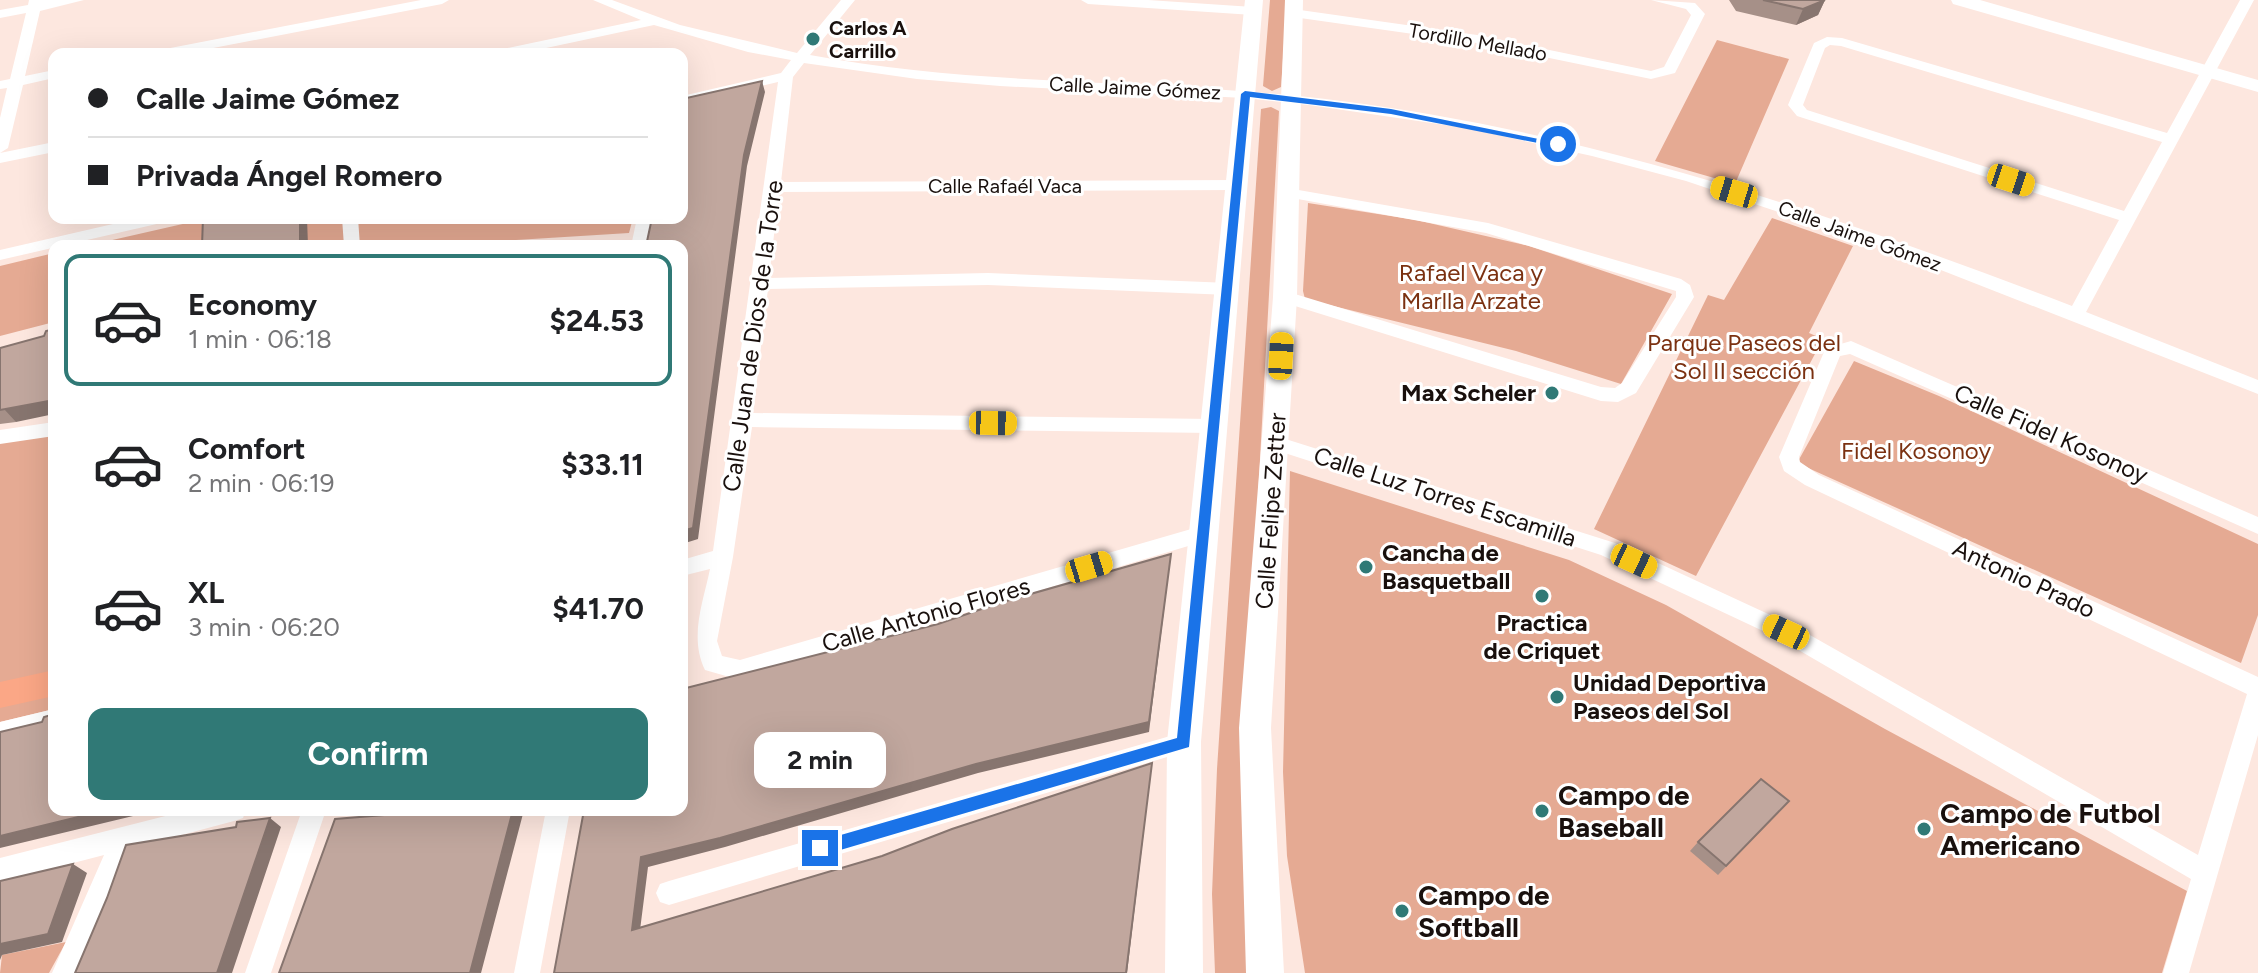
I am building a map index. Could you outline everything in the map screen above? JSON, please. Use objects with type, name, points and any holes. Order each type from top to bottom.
[{"type":"main road","points":[[1960,0],[2212,63],[2258,69]]},
{"type":"main road","points":[[2024,0],[2212,63],[2258,86]]},
{"type":"main road","points":[[1184,973],[1184,742],[1254,5]]},
{"type":"main road","name":"Calle Felipe Zetter","points":[[1265,973],[1255,728],[1285,297],[1293,6]]},
{"type":"street","points":[[0,14],[35,4],[77,0]]},
{"type":"street","points":[[191,48],[442,0]]},
{"type":"street","name":"Calle Jaime Gómez","points":[[600,0],[650,22],[799,59],[968,80],[1245,94],[1497,130],[1684,177],[1808,215],[2076,314],[2258,387]]},
{"type":"street","points":[[688,99],[786,76],[848,0]]},
{"type":"street","points":[[1088,0],[1254,5]]},
{"type":"street","name":"Tordillo Mellado","points":[[1293,6],[1477,39],[1644,75],[1662,75],[1670,70],[1698,14],[1696,9],[1658,0]]},
{"type":"street","points":[[2076,314],[2126,217],[2247,0]]},
{"type":"street","points":[[0,148],[8,83],[35,4]]},
{"type":"street","points":[[526,48],[650,22]]},
{"type":"street","points":[[2126,217],[1798,110],[1795,105],[1819,46],[1827,41],[1842,42],[2170,139]]},
{"type":"street","points":[[8,83],[48,75]]},
{"type":"street","name":"Calle Juan de Dios de la Torre","points":[[740,670],[713,663],[706,641],[723,557],[743,420],[786,76]]},
{"type":"street","points":[[0,158],[48,148]]},
{"type":"street","name":"Calle Rafaél Vaca","points":[[773,187],[1237,185]]},
{"type":"street","points":[[1285,297],[1601,394],[1618,395],[1629,388],[1685,297],[1684,289],[1675,283],[1488,228],[1287,193]]},
{"type":"street","points":[[65,240],[135,224]]},
{"type":"street","points":[[0,255],[48,244]]},
{"type":"street","points":[[762,284],[988,279],[1229,289]]},
{"type":"street","name":"Antonio Prado","points":[[1843,347],[1833,352],[1790,449],[1791,466],[1812,480],[2258,688]]},
{"type":"street","name":"Calle Fidel Kosonoy","points":[[1843,347],[1872,355],[2258,526]]},
{"type":"street","points":[[743,420],[1213,426]]},
{"type":"street","points":[[0,437],[48,430]]},
{"type":"street","name":"Calle Luz Torres Escamilla","points":[[1276,443],[1608,549],[1786,632],[2205,873]]},
{"type":"street","name":"Calle Antonio Flores","points":[[740,670],[1205,533]]},
{"type":"street","points":[[688,566],[723,557]]},
{"type":"street","points":[[2176,973],[2258,695]]},
{"type":"street","points":[[0,732],[48,720]]},
{"type":"street","points":[[669,893],[1184,742]]},
{"type":"street","points":[[0,870],[210,816]]},
{"type":"street","points":[[258,973],[312,816]]},
{"type":"street","points":[[527,973],[557,816]]},
{"type":"street","points":[[65,973],[125,837]]},
{"type":"green space","points":[[1270,0],[1287,0],[1281,87],[1272,91],[1263,86]]},
{"type":"green space","points":[[1717,40],[1789,59],[1735,184],[1655,161]]},
{"type":"green space","points":[[1271,107],[1279,111],[1243,771],[1251,973],[1215,973],[1212,894],[1217,769],[1261,109]]},
{"type":"green space","name":"Rafael Vaca y Marlla Arzate","points":[[1308,203],[1416,220],[1529,246],[1672,294],[1621,384],[1516,351],[1305,299]]},
{"type":"green space","name":"Parque Paseos del Sol II sección","points":[[1772,218],[1853,246],[1809,333],[1823,339],[1696,576],[1594,529],[1708,295],[1724,300]]},
{"type":"green space","points":[[183,224],[631,224],[629,233],[515,240],[112,240]]},
{"type":"green space","points":[[48,254],[48,324],[0,336],[0,266]]},
{"type":"green space","name":"Fidel Kosonoy","points":[[1854,361],[1939,396],[2258,544],[2258,615],[2241,663],[1797,463]]},
{"type":"green space","points":[[48,434],[48,710],[0,722],[0,441]]},
{"type":"green space","name":"Unidad Deportiva Paseos del Sol","points":[[1290,471],[1569,560],[1666,605],[1885,729],[2187,891],[2162,973],[1305,973],[1287,856],[1283,772]]},
{"type":"green space","points":[[66,942],[49,973],[0,973],[2,955]]},
{"type":"building","points":[[1763,0],[1825,0],[1803,9]]},
{"type":"building","points":[[762,81],[744,155],[693,528],[688,529],[688,240],[647,240],[651,224],[688,224],[688,98]]},
{"type":"building","points":[[203,224],[300,224],[300,240],[202,240]]},
{"type":"building","points":[[46,331],[48,401],[0,410],[0,348],[44,336]]},
{"type":"building","points":[[1171,554],[1149,722],[976,764],[720,838],[641,857],[632,930],[882,856],[952,829],[1152,763],[1126,973],[554,973],[583,816],[688,816],[688,687],[938,624],[999,603]]},
{"type":"building","points":[[48,716],[48,816],[82,816],[0,836],[0,732],[42,722]]},
{"type":"building","points":[[1761,779],[1789,801],[1726,866],[1698,842]]},
{"type":"building","points":[[511,816],[470,973],[279,973],[335,819]]},
{"type":"building","points":[[270,818],[217,973],[75,973],[126,845],[236,827],[237,822]]},
{"type":"building","points":[[73,864],[48,934],[0,944],[0,881]]},
{"type":"waterway","points":[[0,695],[48,684]]},
{"type":"place","name":"Carlos A Carrillo","points":[[813,39]]},
{"type":"place","name":"Max Scheler","points":[[1552,393]]},
{"type":"place","name":"Cancha de Basquetball","points":[[1366,567]]},
{"type":"place","name":"Practica de Criquet","points":[[1542,596]]},
{"type":"place","name":"Unidad Deportiva Paseos del Sol","points":[[1557,697]]},
{"type":"place","name":"Campo de Baseball","points":[[1542,811]]},
{"type":"place","name":"Campo de Futbol Americano","points":[[1924,829]]},
{"type":"place","name":"Campo de Softball","points":[[1402,911]]},
{"type":"route","points":[[820,848],[1184,742],[1245,94],[1391,111],[1558,144]]}]
